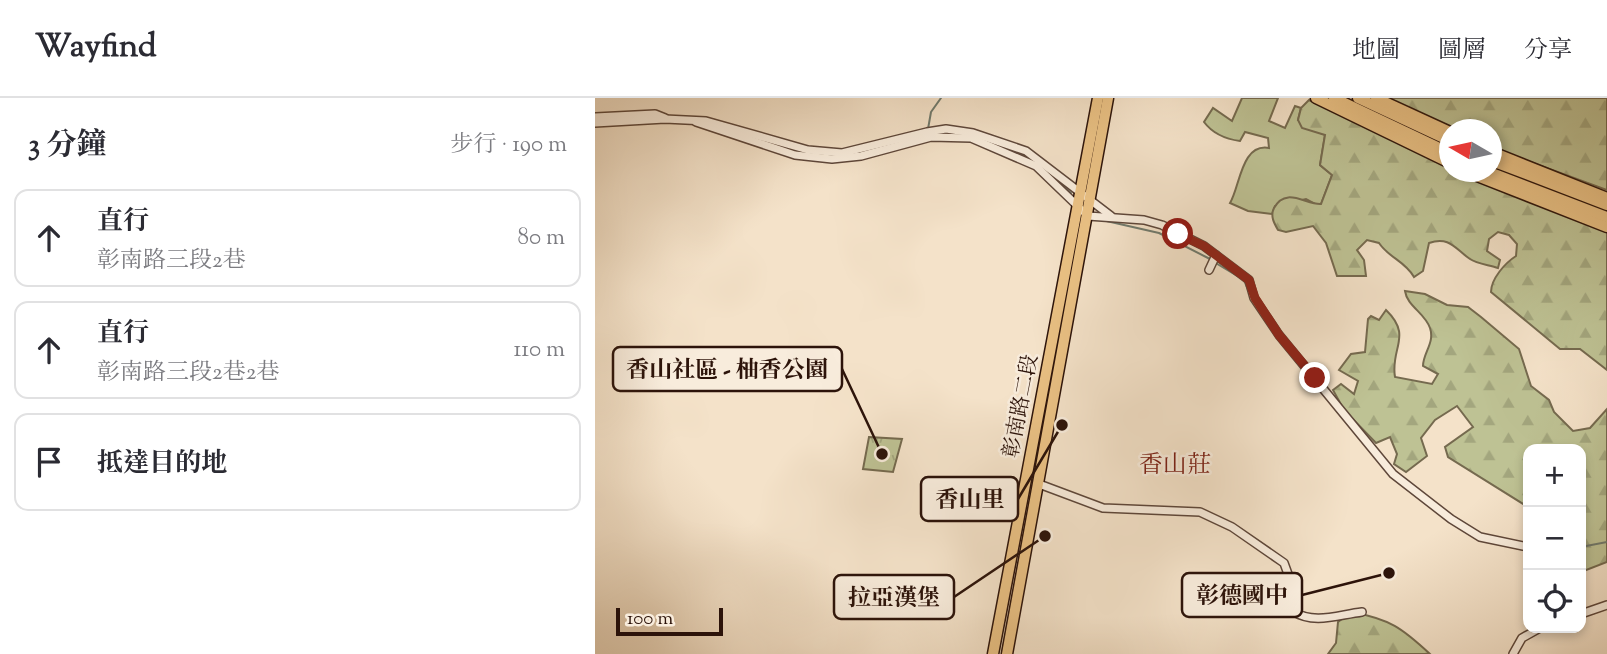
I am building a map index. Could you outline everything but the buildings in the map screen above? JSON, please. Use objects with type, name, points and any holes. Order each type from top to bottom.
[{"type":"main road","name":"彰南路二段","points":[[993,654],[1098,98]]},
{"type":"main road","name":"彰南路二段","points":[[1007,654],[1108,98]]},
{"type":"main road","points":[[1316,98],[1439,158]]},
{"type":"main road","points":[[1335,98],[1439,148]]},
{"type":"main road","points":[[1358,98],[1439,136]]},
{"type":"main road","points":[[1376,98],[1439,127]]},
{"type":"main road","points":[[1502,156],[1607,198]]},
{"type":"main road","points":[[1502,165],[1607,205]]},
{"type":"main road","points":[[1502,177],[1607,217]]},
{"type":"main road","points":[[1492,182],[1607,227]]},
{"type":"main road","points":[[1026,480],[1039,484]]},
{"type":"street","points":[[595,117],[655,114],[665,119]]},
{"type":"street","points":[[595,123],[665,119],[713,122],[808,150],[842,153],[946,129],[973,133],[1026,152],[1111,217]]},
{"type":"street","points":[[696,122],[795,155],[848,159],[931,137],[971,138],[1036,166],[1088,216],[1162,225],[1216,255],[1249,280],[1255,298],[1279,335],[1393,474],[1451,519],[1480,537],[1523,546]]},
{"type":"street","points":[[1209,270],[1216,255]]},
{"type":"street","points":[[1039,484],[1103,508],[1201,512],[1260,543],[1284,563],[1292,611],[1304,619],[1363,612]]},
{"type":"street","points":[[1586,612],[1607,605]]},
{"type":"street","points":[[1513,654],[1522,638],[1531,633]]},
{"type":"green space","points":[[1242,98],[1278,98],[1269,121],[1285,128],[1295,106],[1301,108],[1298,120],[1325,135],[1320,165],[1332,175],[1321,204],[1317,205],[1306,199],[1275,206],[1272,214],[1248,211],[1230,203],[1247,159],[1260,148],[1269,148],[1268,138],[1245,132],[1240,141],[1229,139],[1215,133],[1204,122],[1213,108],[1232,121]]},
{"type":"green space","points":[[1379,98],[1607,98],[1607,190],[1502,152],[1502,119],[1439,119],[1439,125]]},
{"type":"green space","points":[[1309,100],[1439,160],[1439,182],[1491,182],[1607,225],[1607,370],[1580,349],[1560,349],[1491,292],[1499,272],[1516,256],[1517,244],[1509,235],[1498,232],[1489,239],[1487,251],[1500,260],[1498,268],[1473,261],[1447,242],[1436,241],[1429,243],[1423,271],[1414,277],[1379,243],[1367,240],[1357,250],[1364,260],[1366,276],[1337,276],[1326,243],[1313,226],[1286,232],[1278,230],[1272,214],[1279,202],[1290,197],[1321,204],[1332,175],[1320,165],[1325,135],[1302,128],[1298,120],[1301,108]]},
{"type":"green space","points":[[1405,291],[1425,294],[1447,305],[1468,307],[1481,317],[1519,349],[1531,386],[1549,400],[1554,412],[1573,431],[1590,428],[1607,409],[1607,562],[1586,570],[1586,444],[1523,444],[1523,504],[1448,457],[1445,447],[1473,427],[1457,406],[1435,420],[1421,438],[1427,456],[1406,472],[1394,464],[1397,454],[1390,437],[1376,443],[1344,410],[1333,390],[1341,384],[1354,394],[1358,381],[1339,370],[1351,354],[1365,352],[1368,319],[1371,316],[1379,320],[1386,310],[1398,327],[1395,377],[1432,384],[1438,374],[1423,366],[1431,338],[1430,328]]},
{"type":"green space","points":[[869,437],[902,439],[893,472],[863,469]]},
{"type":"green space","points":[[1351,612],[1395,626],[1430,654],[1328,654],[1336,643],[1338,622]]},
{"type":"waterway","points":[[928,129],[931,112],[941,98]]},
{"type":"waterway","points":[[1002,146],[1029,158]]},
{"type":"waterway","points":[[782,147],[796,151]]},
{"type":"waterway","points":[[857,153],[869,150]]},
{"type":"waterway","points":[[1050,174],[1071,193]]},
{"type":"waterway","points":[[1102,220],[1159,233],[1210,259]]},
{"type":"waterway","points":[[1214,262],[1244,280],[1249,292]]},
{"type":"waterway","points":[[1254,303],[1266,322]]},
{"type":"waterway","points":[[1277,338],[1325,396]]},
{"type":"waterway","points":[[1586,546],[1607,542]]},
{"type":"waterway","points":[[1499,544],[1523,550]]},
{"type":"place","name":"香山里","points":[[1062,425]]},
{"type":"place","name":"香山社區 - 柚香公園","points":[[882,454]]},
{"type":"place","name":"拉亞漢堡","points":[[1045,536]]},
{"type":"place","name":"彰德國中","points":[[1389,573]]},
{"type":"district","name":"香山莊","points":[[1175,464]]},
{"type":"route","points":[[1178,234],[1204,246],[1249,280],[1255,298],[1279,335],[1315,378]]}]
